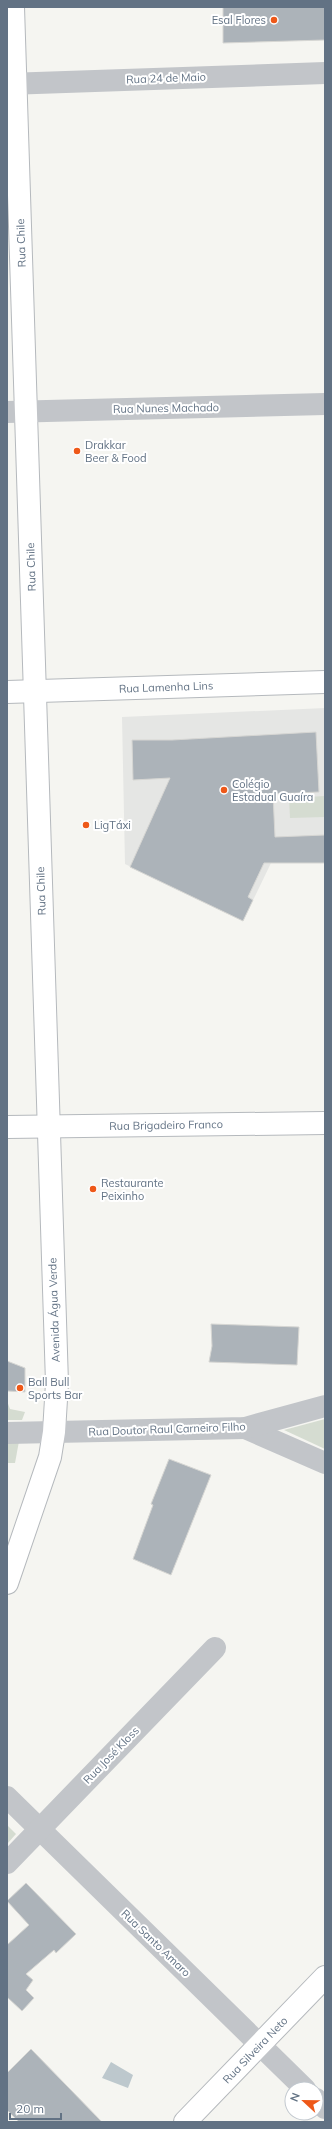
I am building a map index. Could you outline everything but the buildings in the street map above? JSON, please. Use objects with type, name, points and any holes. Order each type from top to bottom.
[{"type":"main road","name":"Rua Chile","points":[[14,7],[11,84],[17,412],[35,691],[49,1126]]},
{"type":"main road","name":"Rua Lamenha Lins","points":[[7,692],[325,682]]},
{"type":"main road","name":"Rua Brigadeiro Franco","points":[[7,1127],[325,1123]]},
{"type":"main road","name":"Avenida Água Verde","points":[[7,1583],[46,1470],[54,1432],[57,1383],[49,1126]]},
{"type":"main road","name":"Rua Silveira Neto","points":[[185,2122],[325,1977]]},
{"type":"street","name":"Rua 24 de Maio","points":[[11,84],[325,73]]},
{"type":"street","name":"Rua Nunes Machado","points":[[17,412],[325,404]]},
{"type":"street","name":"Rua Doutor Raul Carneiro Filho","points":[[7,1433],[245,1428],[325,1406]]},
{"type":"street","points":[[245,1428],[325,1463]]},
{"type":"street","name":"Rua José Kloss","points":[[7,1863],[216,1648]]},
{"type":"street","name":"Rua Santo Amaro","points":[[7,1797],[297,2081]]},
{"type":"shaded area","name":"Colégio Estadual Guaíra","points":[[325,708],[325,863],[271,863],[243,921],[125,864],[122,717]]},
{"type":"shaded area","points":[[325,796],[325,817],[290,818],[289,798]]},
{"type":"shaded area","points":[[7,1401],[10,1409],[25,1412],[22,1420],[7,1420]]},
{"type":"shaded area","points":[[325,1419],[325,1449],[284,1430]]},
{"type":"shaded area","points":[[22,1425],[15,1463],[7,1463],[7,1426]]},
{"type":"shaded area","points":[[7,1825],[16,1834],[7,1844]]},
{"type":"shaded area","points":[[111,2062],[133,2075],[128,2088],[102,2078]]},
{"type":"place","name":"Esal Flores","points":[[274,20]]},
{"type":"place","name":"Drakkar Beer & Food","points":[[77,451]]},
{"type":"place","name":"Colégio Estadual Guaíra","points":[[224,790]]},
{"type":"place","name":"LigTáxi","points":[[86,825]]},
{"type":"place","name":"Restaurante Peixinho","points":[[93,1189]]},
{"type":"place","name":"Ball Bull Sports Bar","points":[[20,1388]]}]
